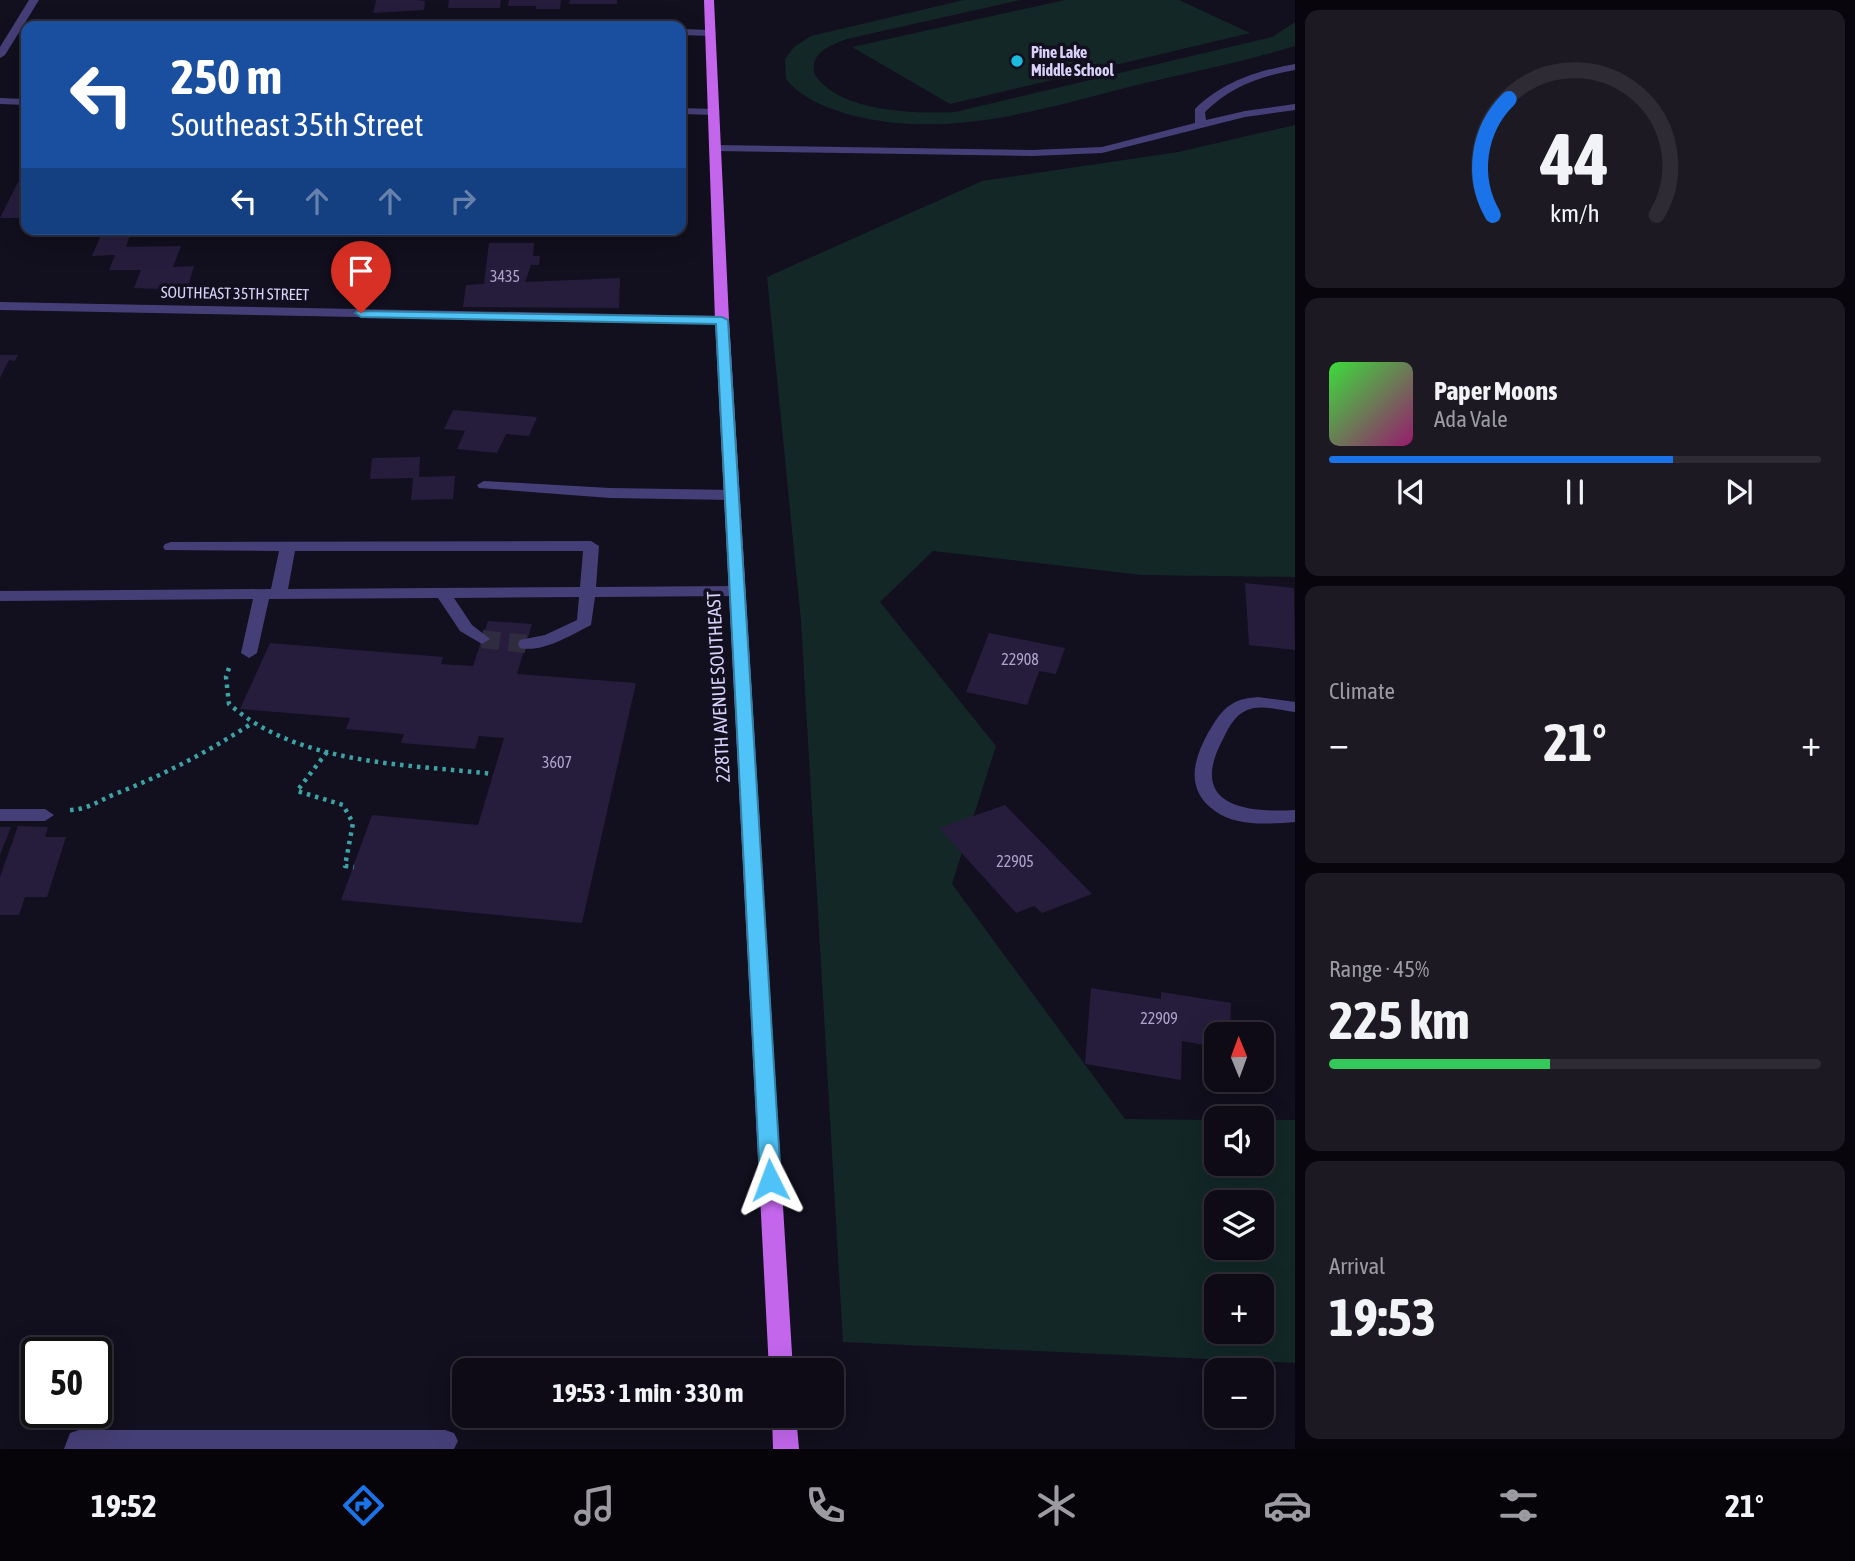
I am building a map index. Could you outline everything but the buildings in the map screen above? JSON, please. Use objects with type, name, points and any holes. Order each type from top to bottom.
[{"type":"main road","name":"228TH AVENUE SOUTHEAST","points":[[709,0],[722,320],[780,1358]]},
{"type":"main road","points":[[785,1428],[786,1449]]},
{"type":"street","points":[[0,55],[34,0]]},
{"type":"street","points":[[686,32],[712,33]]},
{"type":"street","points":[[11,37],[21,38]]},
{"type":"street","points":[[1201,125],[1199,111],[1214,95],[1236,82],[1295,66]]},
{"type":"street","points":[[0,101],[21,102]]},
{"type":"street","points":[[715,148],[1033,153],[1102,150],[1245,114],[1295,107]]},
{"type":"street","points":[[686,111],[714,112]]},
{"type":"street","name":"SOUTHEAST 35TH STREET","points":[[0,306],[722,320]]},
{"type":"street","points":[[484,485],[610,493],[732,495]]},
{"type":"street","points":[[279,592],[288,546]]},
{"type":"street","points":[[171,547],[592,546],[590,592],[585,622],[550,639],[526,644]]},
{"type":"street","points":[[0,596],[279,592],[737,591]]},
{"type":"street","points":[[249,653],[262,593]]},
{"type":"street","points":[[443,593],[466,628],[482,639]]},
{"type":"street","points":[[1295,706],[1255,703],[1237,708],[1219,730],[1202,760],[1204,784],[1214,804],[1234,815],[1270,818],[1295,816]]},
{"type":"street","points":[[0,815],[45,815]]},
{"type":"street","points":[[77,1449],[79,1441],[445,1441]]},
{"type":"path","points":[[249,653],[231,665],[226,677],[226,690],[229,704],[251,724],[327,752],[493,774]]},
{"type":"path","points":[[45,815],[100,804],[109,796],[200,757],[251,724]]},
{"type":"path","points":[[327,752],[298,791],[343,805],[353,823],[345,866],[354,867]]},
{"type":"green space","points":[[964,0],[1020,0],[847,39],[822,51],[815,61],[815,75],[841,97],[859,103],[899,111],[955,112],[1272,37],[1295,22],[1295,46],[1035,111],[962,123],[888,122],[851,115],[807,97],[786,79],[785,59],[794,47],[811,36]]},
{"type":"green space","points":[[1065,0],[1179,0],[1250,33],[950,104],[852,47]]},
{"type":"green space","points":[[1295,125],[1295,577],[1142,575],[933,551],[880,602],[996,746],[952,884],[1125,1119],[1204,1120],[1204,1176],[1274,1176],[1274,1120],[1295,1120],[1295,1363],[1274,1362],[1274,1358],[1204,1359],[843,1342],[801,621],[767,277],[982,181],[1178,152]]},
{"type":"tunnel","points":[[482,639],[526,644]]},
{"type":"place","name":"Pine Lake Middle School","points":[[1017,61]]},
{"type":"route","points":[[361,313],[722,320],[770,1180]]}]
